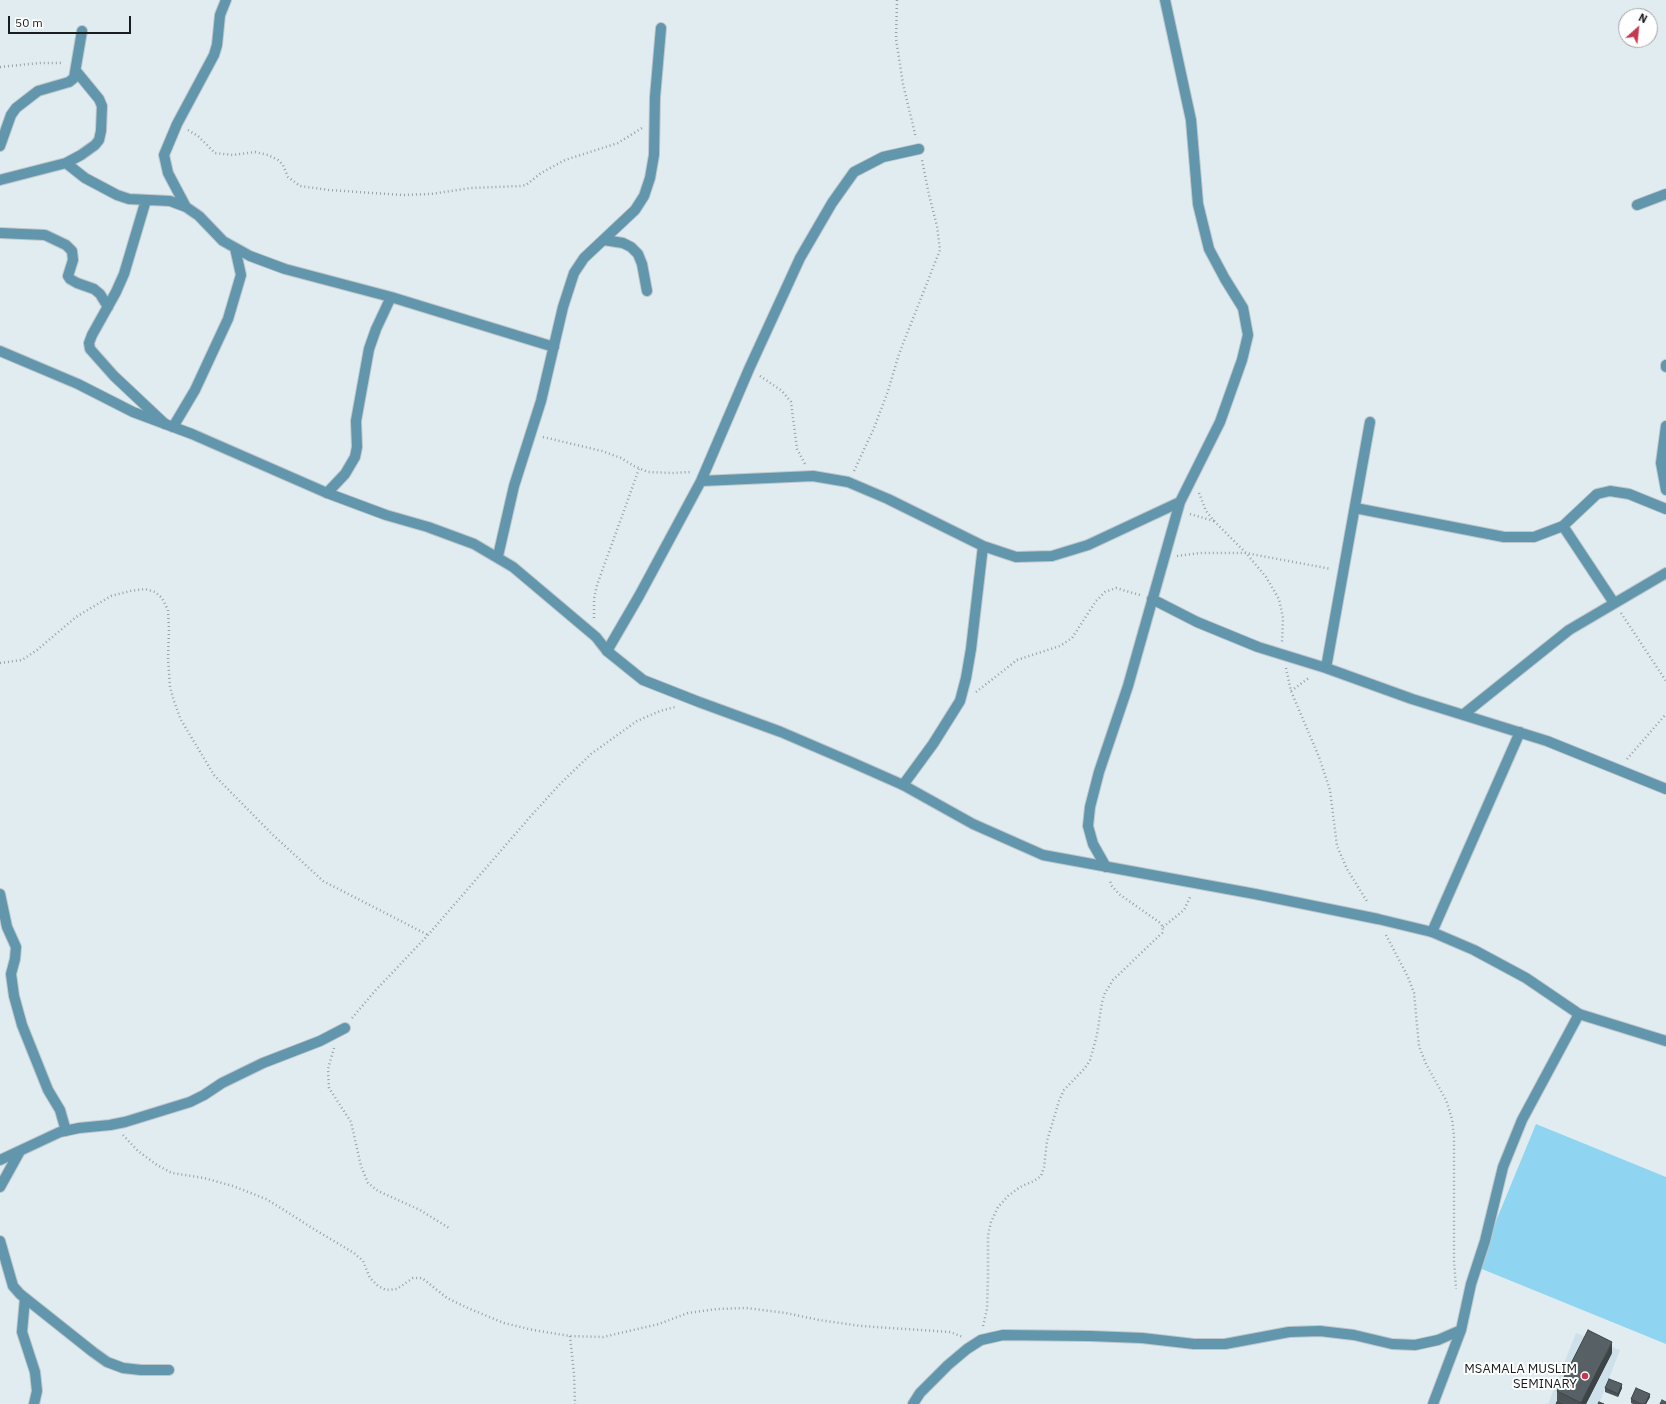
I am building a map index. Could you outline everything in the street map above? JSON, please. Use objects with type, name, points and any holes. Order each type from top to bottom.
[{"type":"street","points":[[186,206],[168,173],[164,155],[177,124],[214,55],[217,45],[220,15],[226,0]]},
{"type":"street","points":[[1106,867],[1093,844],[1088,826],[1090,807],[1099,772],[1128,686],[1178,506],[1220,422],[1242,360],[1248,335],[1243,308],[1209,249],[1200,212],[1190,120],[1165,0]]},
{"type":"street","points":[[498,556],[514,486],[531,434],[563,307],[574,273],[584,258],[635,210],[644,196],[650,178],[654,155],[655,98],[661,28]]},
{"type":"street","points":[[0,146],[11,114],[16,108],[38,91],[69,82],[74,78],[82,31]]},
{"type":"street","points":[[0,180],[66,163],[95,145],[101,131],[102,106],[99,99],[76,67]]},
{"type":"street","points":[[607,651],[639,596],[701,481],[749,369],[800,258],[832,202],[854,172],[883,156],[919,149]]},
{"type":"street","points":[[66,163],[85,178],[117,195],[129,199],[170,201],[186,206],[199,216],[223,241],[235,248],[285,270],[391,297],[554,347]]},
{"type":"street","points":[[1637,205],[1666,194]]},
{"type":"street","points":[[146,200],[124,274],[89,343],[90,349],[114,376],[169,426]]},
{"type":"street","points":[[0,233],[45,235],[66,245],[71,250],[73,260],[68,276],[77,283],[94,289],[100,294],[108,306]]},
{"type":"street","points":[[604,240],[623,243],[631,247],[638,254],[642,264],[647,292]]},
{"type":"street","points":[[169,426],[195,390],[228,319],[241,275],[235,248]]},
{"type":"street","points":[[327,493],[345,474],[355,457],[357,447],[356,421],[369,349],[376,329],[391,297]]},
{"type":"street","points":[[0,351],[78,384],[133,412],[327,493],[386,516],[449,534],[474,544],[498,556],[513,566],[596,637],[607,651],[643,680],[782,732],[903,785],[973,824],[1043,855],[1196,883],[1378,919],[1432,932],[1474,950],[1526,978],[1579,1014],[1666,1041]]},
{"type":"street","points":[[1324,668],[1338,605],[1370,422]]},
{"type":"street","points":[[1666,426],[1660,463],[1666,490]]},
{"type":"street","points":[[701,481],[813,476],[848,482],[888,499],[984,546],[1016,557],[1052,556],[1088,544],[1178,506]]},
{"type":"street","points":[[1355,508],[1504,537],[1534,537],[1563,526],[1597,494],[1610,491],[1629,494],[1666,509]]},
{"type":"street","points":[[1563,526],[1614,603]]},
{"type":"street","points":[[903,785],[933,744],[960,701],[971,650],[984,546]]},
{"type":"street","points":[[1464,714],[1569,630],[1666,573]]},
{"type":"street","points":[[1152,599],[1198,622],[1258,648],[1324,668],[1412,699],[1520,732],[1619,769],[1666,789]]},
{"type":"street","points":[[1432,932],[1520,732]]},
{"type":"street","points":[[0,894],[7,927],[16,947],[15,959],[11,974],[14,996],[25,1032],[48,1090],[60,1110],[66,1131]]},
{"type":"street","points":[[1432,1404],[1461,1330],[1471,1284],[1485,1241],[1503,1167],[1522,1120],[1579,1014]]},
{"type":"street","points":[[0,1160],[60,1132],[79,1128],[113,1125],[190,1102],[204,1096],[222,1083],[263,1063],[320,1041],[345,1028]]},
{"type":"street","points":[[0,1187],[20,1151]]},
{"type":"street","points":[[0,1241],[13,1286],[25,1298],[107,1362],[123,1368],[141,1370],[169,1370]]},
{"type":"street","points":[[25,1298],[22,1332],[35,1372],[37,1391],[34,1404]]},
{"type":"street","points":[[913,1404],[920,1392],[948,1365],[977,1342],[1003,1335],[1038,1334],[1142,1338],[1194,1344],[1225,1344],[1289,1332],[1320,1331],[1354,1335],[1392,1344],[1414,1345],[1438,1340],[1461,1330]]},
{"type":"path","points":[[848,482],[877,421],[899,354],[940,250],[937,226],[903,84],[896,39],[897,0]]},
{"type":"path","points":[[0,67],[40,63],[76,67]]},
{"type":"path","points":[[177,124],[198,136],[215,153],[233,155],[256,152],[268,155],[278,160],[288,177],[300,186],[329,190],[402,195],[431,194],[471,188],[526,185],[541,173],[565,160],[618,143],[654,121]]},
{"type":"path","points":[[749,369],[782,391],[791,402],[797,449],[813,476]]},
{"type":"path","points":[[531,434],[602,451],[621,458],[639,469],[648,472],[672,473],[705,471]]},
{"type":"path","points":[[596,637],[594,599],[597,585],[639,469]]},
{"type":"path","points":[[1196,470],[1200,496],[1206,511],[1214,522],[1246,553],[1266,577],[1279,599],[1283,618],[1282,655],[1291,691],[1319,757],[1330,790],[1336,846],[1378,919],[1408,977],[1414,993],[1419,1046],[1426,1064],[1446,1100],[1452,1119],[1454,1136],[1454,1261],[1456,1295]]},
{"type":"path","points":[[1178,506],[1214,522]]},
{"type":"path","points":[[1163,558],[1200,553],[1246,553],[1343,571]]},
{"type":"path","points":[[960,701],[981,689],[1017,660],[1060,646],[1072,638],[1096,601],[1105,592],[1116,588],[1152,599]]},
{"type":"path","points":[[0,663],[22,660],[37,650],[76,617],[111,596],[130,590],[145,589],[155,592],[162,598],[168,610],[168,659],[170,687],[174,700],[181,720],[214,775],[267,829],[323,880],[428,935]]},
{"type":"path","points":[[1614,603],[1666,681]]},
{"type":"path","points":[[1291,691],[1324,668]]},
{"type":"path","points":[[449,1228],[420,1210],[378,1191],[368,1183],[361,1166],[351,1122],[329,1088],[328,1069],[334,1048],[345,1028],[375,991],[428,935],[535,811],[592,754],[636,721],[660,711],[675,707]]},
{"type":"path","points":[[1619,769],[1666,714]]},
{"type":"path","points":[[1106,867],[1111,885],[1119,894],[1159,922],[1163,927]]},
{"type":"path","points":[[113,1125],[138,1151],[157,1165],[172,1173],[204,1178],[233,1186],[266,1199],[354,1253],[363,1261],[370,1278],[378,1286],[386,1290],[397,1290],[413,1278],[422,1278],[447,1298],[504,1323],[533,1330],[570,1336],[603,1337],[659,1324],[688,1313],[717,1309],[746,1308],[786,1313],[819,1320],[861,1326],[950,1332],[977,1342],[987,1309],[988,1236],[991,1222],[998,1207],[1008,1196],[1020,1187],[1041,1176],[1044,1167],[1050,1126],[1058,1101],[1064,1090],[1085,1068],[1090,1060],[1097,1035],[1102,1002],[1106,992],[1113,980],[1162,933],[1163,927],[1184,910],[1196,883]]},
{"type":"path","points":[[570,1336],[574,1374],[575,1404]]},
{"type":"shaded area","points":[[1536,1124],[1666,1177],[1666,1344],[1477,1267]]},
{"type":"shaded area","name":"MSAMALA MUSLIM SEMINARY","points":[[1576,1333],[1620,1350],[1599,1404],[1548,1404]]},
{"type":"building","points":[[1588,1330],[1612,1342],[1581,1403],[1557,1391]]},
{"type":"building","points":[[1609,1379],[1622,1384],[1618,1394],[1605,1388]]},
{"type":"building","points":[[1636,1388],[1650,1394],[1645,1404],[1641,1404],[1631,1399]]},
{"type":"building","points":[[1662,1400],[1666,1402],[1666,1404],[1660,1404]]},
{"type":"place","name":"MSAMALA MUSLIM SEMINARY","points":[[1585,1376]]}]
